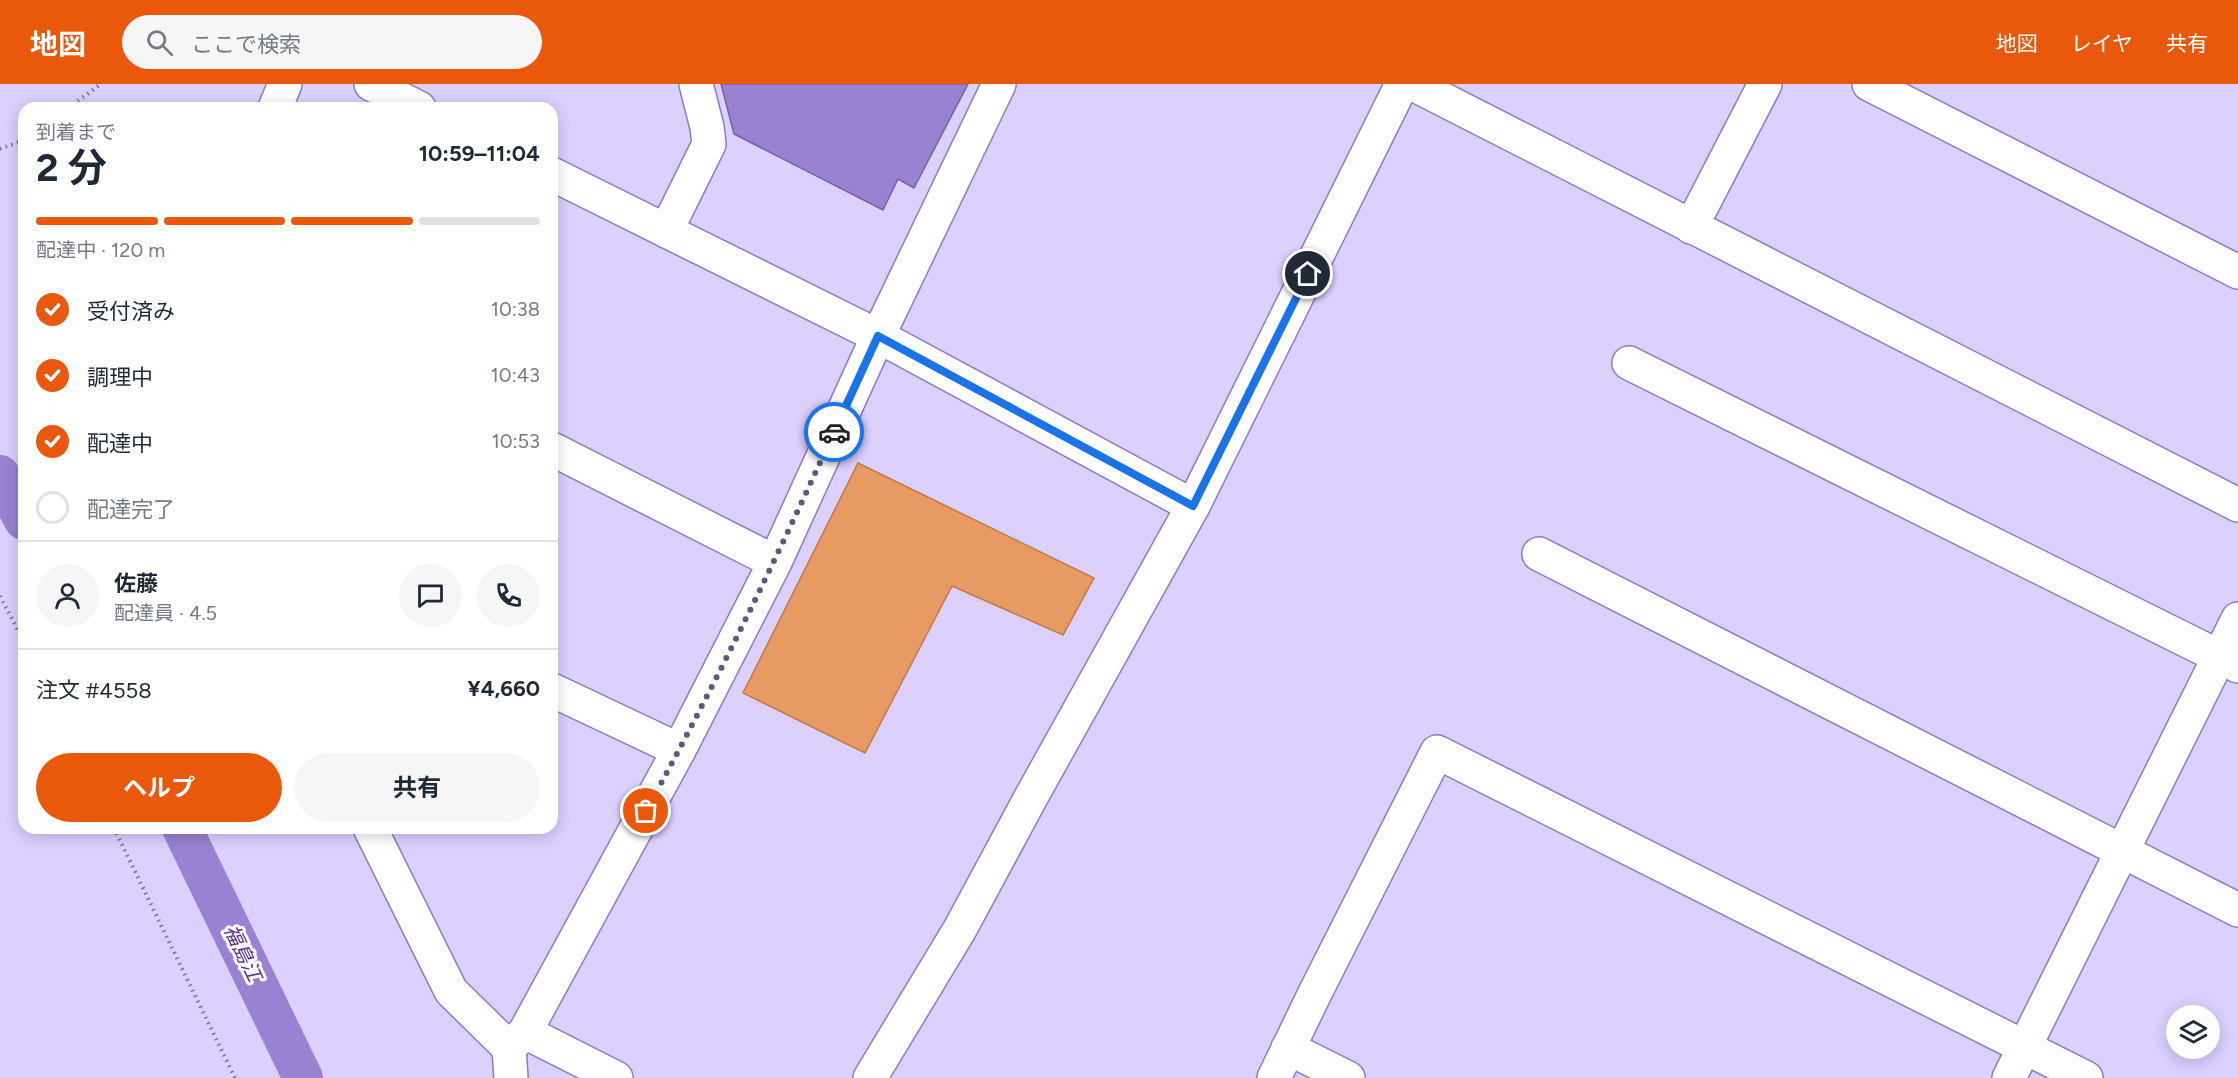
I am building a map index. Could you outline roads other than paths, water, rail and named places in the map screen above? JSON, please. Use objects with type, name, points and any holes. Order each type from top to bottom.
[{"type":"street","points":[[278,102],[285,84]]},
{"type":"street","points":[[371,84],[407,102]]},
{"type":"street","points":[[666,231],[709,144],[696,84]]},
{"type":"street","points":[[515,1052],[679,750],[775,562],[878,336],[999,84]]},
{"type":"street","points":[[870,1078],[960,929],[1193,506],[1402,84]]},
{"type":"street","points":[[1413,84],[2238,505]]},
{"type":"street","points":[[1691,227],[1765,84]]},
{"type":"street","points":[[1869,84],[2238,272]]},
{"type":"street","points":[[558,177],[878,336],[1193,506]]},
{"type":"street","points":[[1629,363],[2229,662]]},
{"type":"street","points":[[558,452],[775,562]]},
{"type":"street","points":[[1539,554],[2238,910]]},
{"type":"street","points":[[2009,1078],[2121,851],[2229,662],[2238,619]]},
{"type":"street","points":[[558,693],[679,750]]},
{"type":"street","points":[[1274,1078],[1437,752],[2086,1078]]},
{"type":"street","points":[[373,834],[451,991],[515,1052],[616,1078]]},
{"type":"street","points":[[1288,1048],[1348,1078]]},
{"type":"waterway","name":"福島江","points":[[0,475],[18,509]]},
{"type":"waterway","name":"福島江","points":[[185,834],[303,1078]]}]
